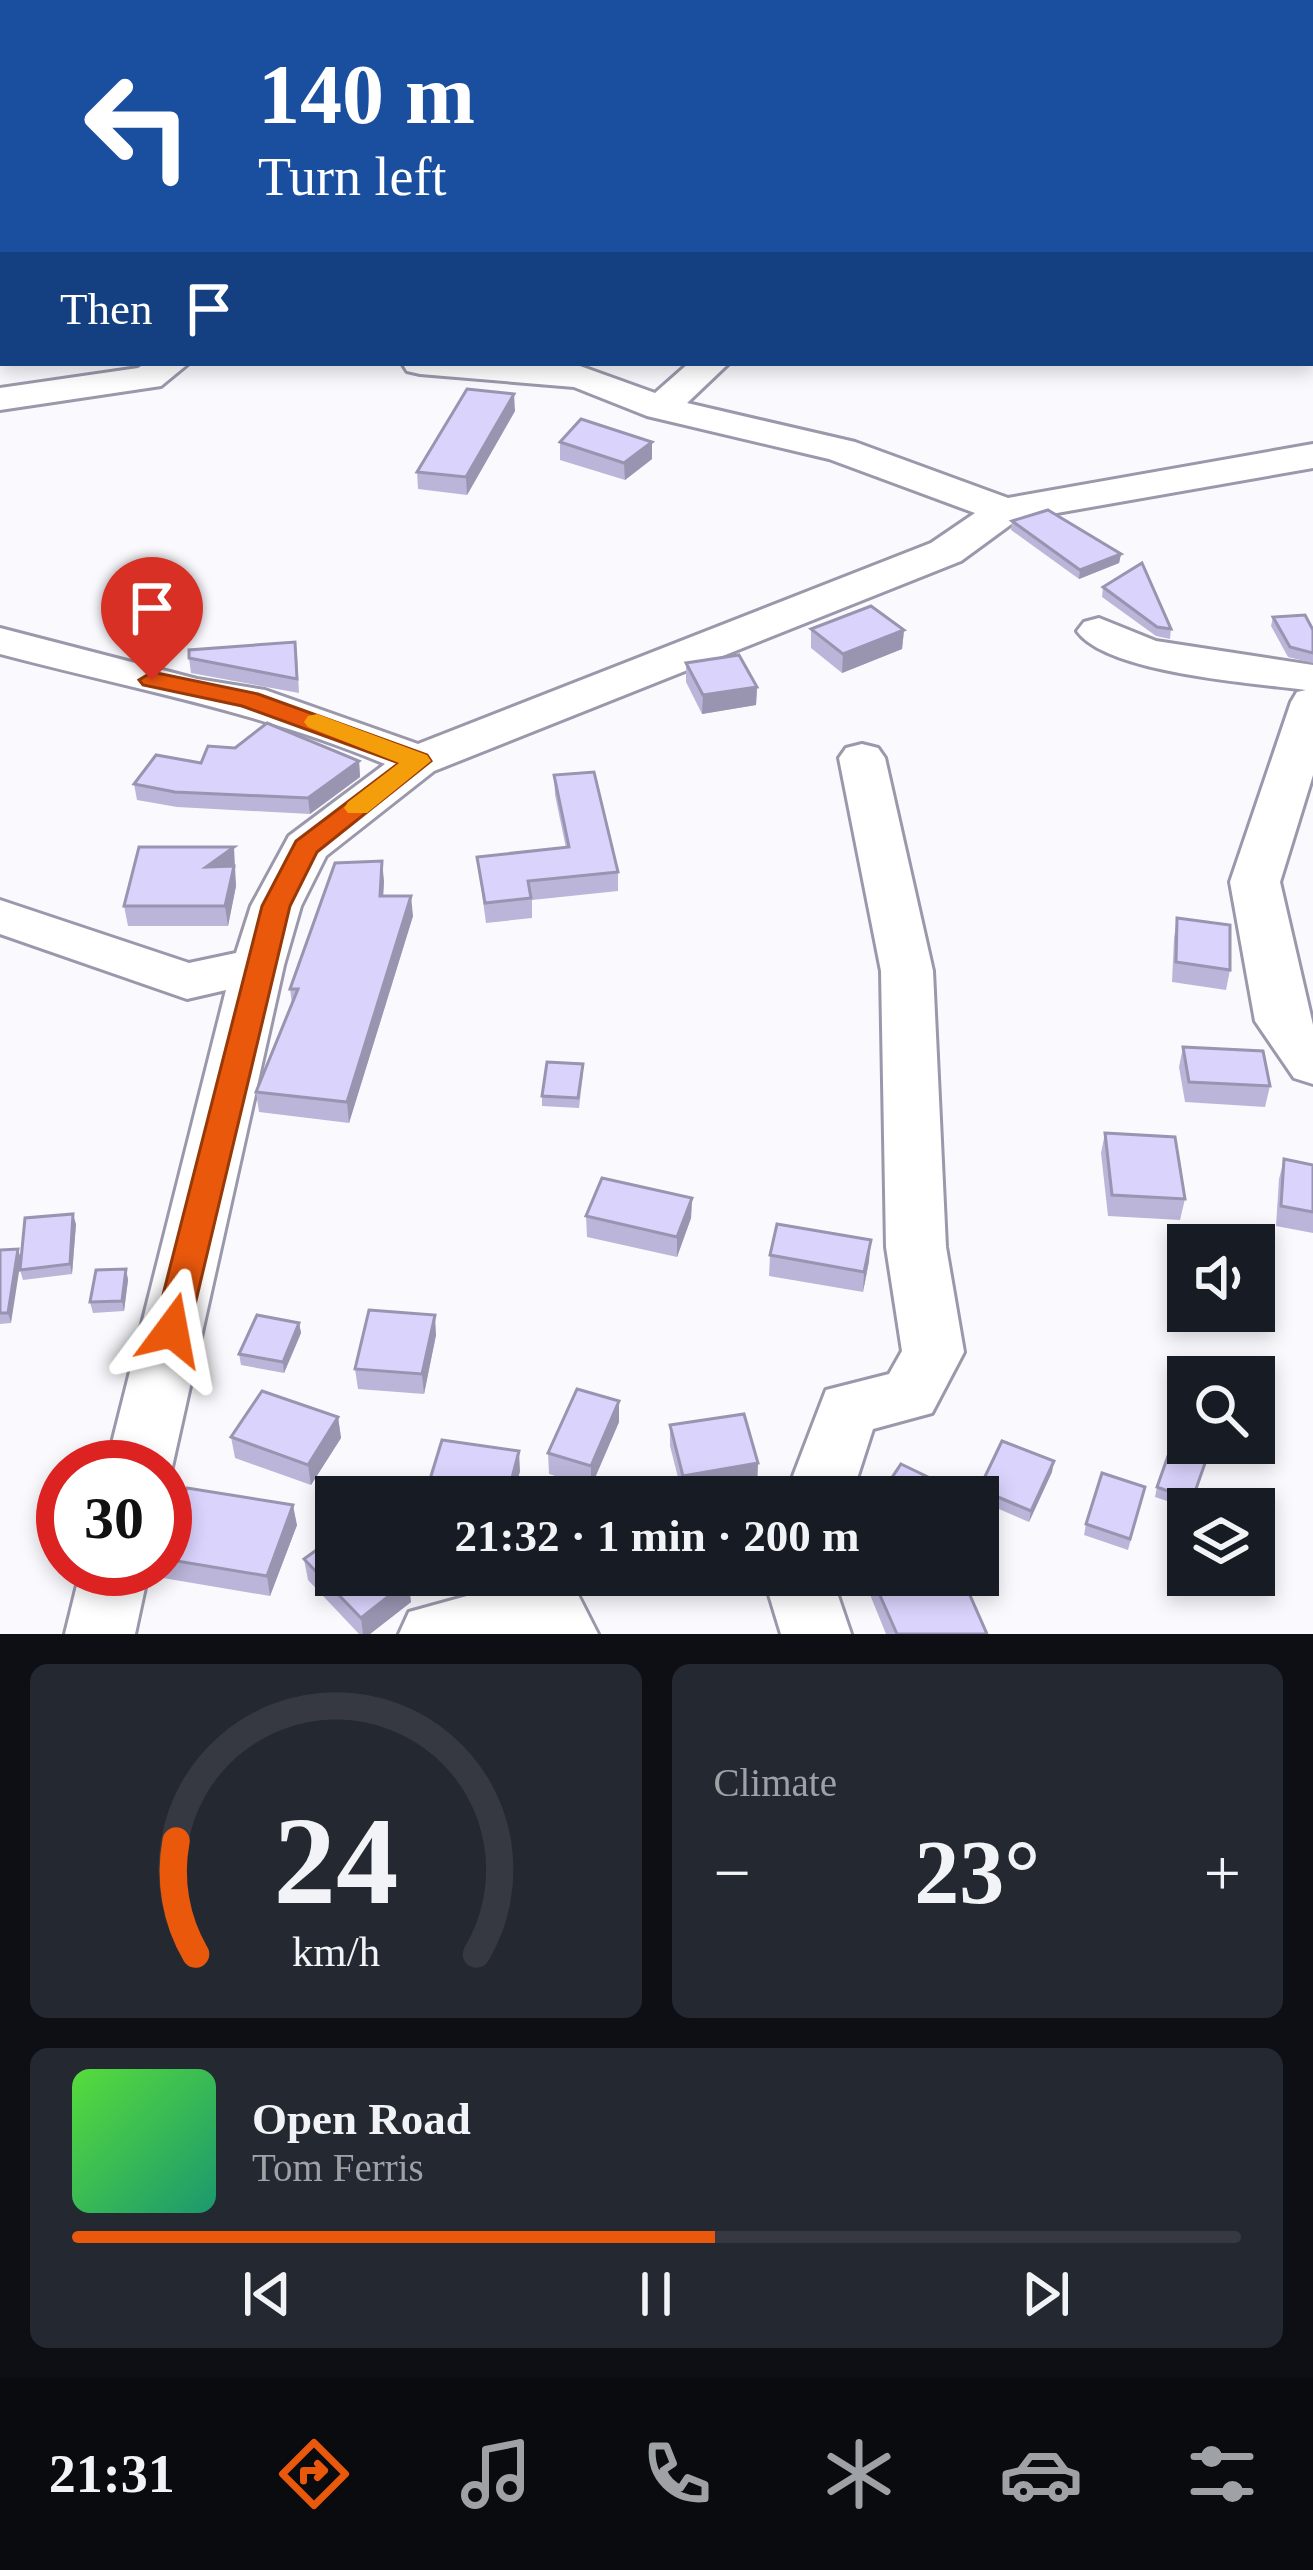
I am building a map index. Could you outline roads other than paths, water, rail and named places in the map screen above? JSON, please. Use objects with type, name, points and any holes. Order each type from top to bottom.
[{"type":"street","points":[[0,399],[148,378],[166,366]]},
{"type":"street","points":[[454,366],[580,377],[660,408],[841,450],[1005,510]]},
{"type":"street","points":[[660,408],[708,366]]},
{"type":"street","points":[[145,1440],[258,965],[276,906],[306,847],[418,761],[946,552],[1005,510],[1313,456]]},
{"type":"street","points":[[1099,631],[1145,653],[1313,678]]},
{"type":"street","points":[[0,641],[195,692],[249,700],[418,761]]},
{"type":"street","points":[[1313,702],[1256,882],[1282,1022],[1313,1065]]},
{"type":"street","points":[[825,1476],[848,1408],[910,1395],[933,1352],[916,1247],[907,971],[862,758]]},
{"type":"street","points":[[0,916],[187,980],[258,965]]},
{"type":"street","points":[[100,1634],[109,1596]]},
{"type":"street","points":[[804,1596],[816,1634]]},
{"type":"street","points":[[434,1634],[548,1604],[563,1634]]}]
